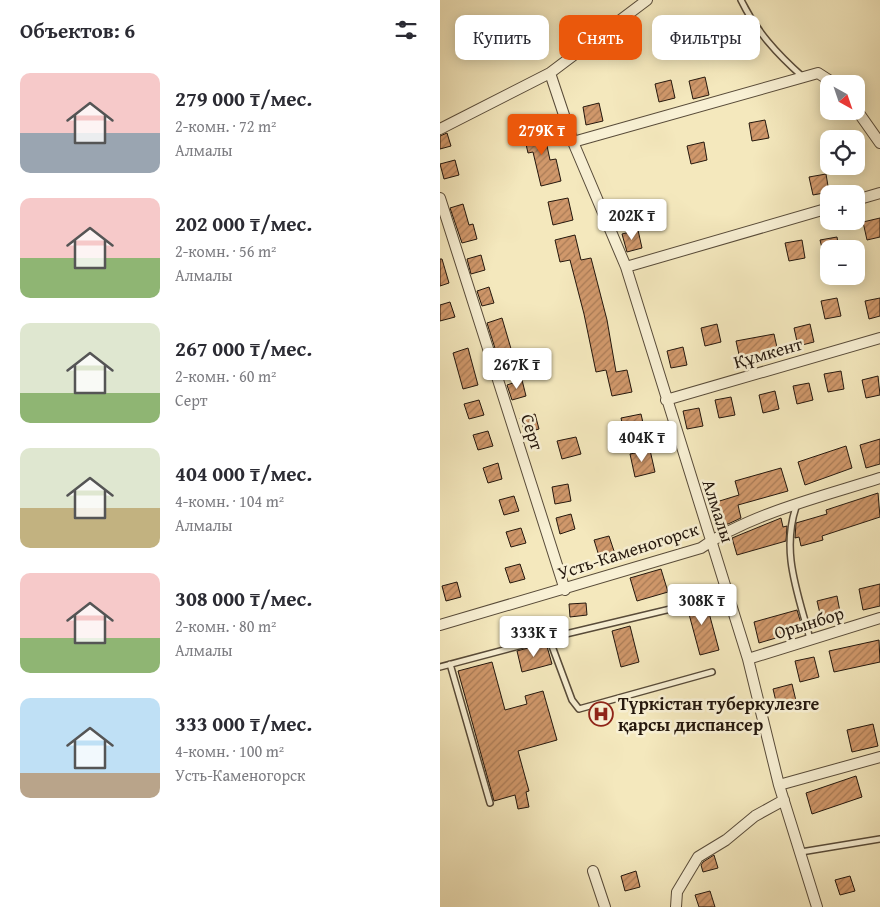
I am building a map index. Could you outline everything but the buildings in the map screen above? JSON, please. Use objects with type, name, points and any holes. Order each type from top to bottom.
[{"type":"street","points":[[440,129],[550,73],[647,0]]},
{"type":"street","name":"Алмалы","points":[[550,73],[573,142],[626,267],[748,659],[779,785],[817,907]]},
{"type":"street","points":[[573,142],[818,73],[821,75]]},
{"type":"street","points":[[864,120],[880,143]]},
{"type":"street","points":[[865,197],[880,193]]},
{"type":"street","name":"Серт","points":[[440,198],[565,590]]},
{"type":"street","points":[[626,267],[820,211]]},
{"type":"street","name":"Құмкент","points":[[666,400],[880,338]]},
{"type":"street","name":"Усть-Каменогорск","points":[[440,625],[565,590],[702,548],[719,534],[797,504],[880,478]]},
{"type":"street","name":"Орынбор","points":[[748,659],[880,618]]},
{"type":"street","points":[[779,785],[880,757]]},
{"type":"street","points":[[676,907],[677,892],[698,857],[726,840],[755,816],[784,800]]},
{"type":"street","points":[[594,871],[605,907]]},
{"type":"lane","points":[[741,0],[753,24],[783,59],[804,77]]},
{"type":"lane","points":[[797,504],[791,521],[789,554],[810,639]]},
{"type":"lane","points":[[440,667],[680,607]]},
{"type":"lane","points":[[550,638],[572,700],[579,709],[712,672]]},
{"type":"lane","points":[[450,664],[490,803]]},
{"type":"lane","points":[[801,852],[880,839]]},
{"type":"place","name":"Түркістан туберкулезге қарсы диспансер","points":[[601,714]]}]
